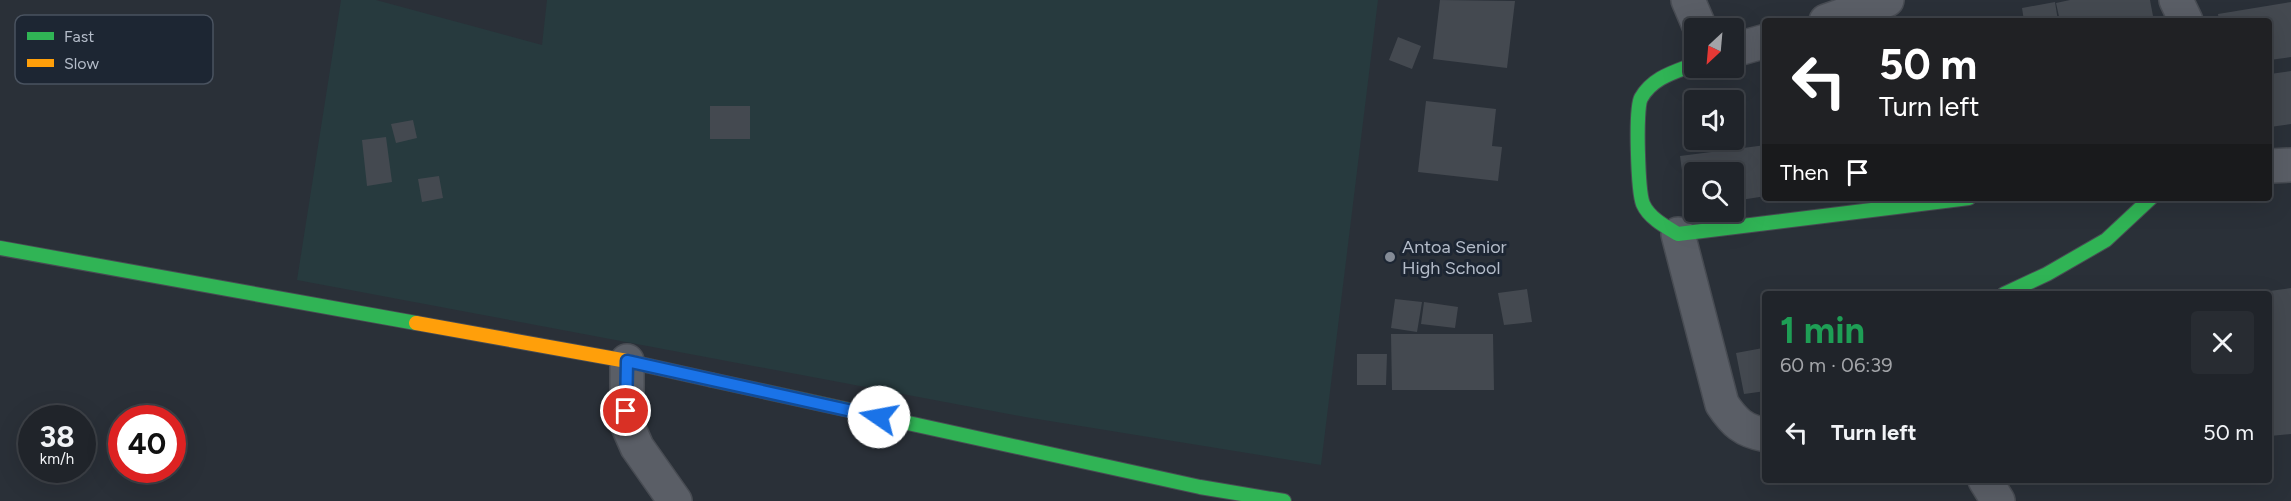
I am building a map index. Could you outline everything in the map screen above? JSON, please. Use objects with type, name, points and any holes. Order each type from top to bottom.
[{"type":"street","points":[[1688,0],[1696,18]]},
{"type":"street","points":[[1835,18],[1887,0]]},
{"type":"street","points":[[2176,0],[2185,18]]},
{"type":"street","points":[[1744,47],[1762,42]]},
{"type":"street","points":[[1684,69],[1654,81],[1640,99],[1636,118],[1643,204],[1659,223],[1678,234],[1945,201]]},
{"type":"street","points":[[2272,166],[2291,165]]},
{"type":"street","points":[[2018,291],[2050,284],[2106,240],[2148,201]]},
{"type":"street","points":[[1678,234],[1722,404],[1735,423],[1751,432],[1762,434]]},
{"type":"street","points":[[0,248],[627,361],[1197,494],[1284,501]]},
{"type":"street","points":[[627,361],[627,424],[637,447],[675,501]]},
{"type":"street","points":[[1987,483],[1998,501]]},
{"type":"green space","points":[[341,0],[376,0],[542,45],[547,0],[1378,0],[1321,465],[1025,417],[297,280]]},
{"type":"building","points":[[1440,0],[1515,1],[1507,68],[1433,59]]},
{"type":"building","points":[[2070,0],[2150,0],[2153,16],[2059,18],[2056,3]]},
{"type":"building","points":[[2055,2],[2058,18],[2024,18],[2022,8]]},
{"type":"building","points":[[2291,2],[2291,57],[2272,60],[2272,18],[2219,18],[2218,14]]},
{"type":"building","points":[[1398,37],[1421,46],[1412,69],[1389,60]]},
{"type":"building","points":[[2291,71],[2291,124],[2272,127],[2272,74]]},
{"type":"building","points":[[1426,101],[1496,109],[1492,146],[1502,147],[1498,181],[1418,172]]},
{"type":"building","points":[[710,106],[750,106],[750,139],[710,139]]},
{"type":"building","points":[[413,120],[417,138],[396,143],[391,124]]},
{"type":"building","points":[[386,137],[392,182],[367,186],[362,140]]},
{"type":"building","points":[[1762,146],[1762,197],[1744,199],[1744,162],[1684,162],[1684,185],[1680,156],[1744,150],[1744,148]]},
{"type":"building","points":[[439,176],[443,198],[422,202],[418,179]]},
{"type":"building","points":[[2291,288],[2291,434],[2272,436],[2272,291],[2269,291]]},
{"type":"building","points":[[1527,289],[1532,322],[1504,325],[1498,293]]},
{"type":"building","points":[[1395,299],[1422,302],[1417,332],[1391,328]]},
{"type":"building","points":[[1424,302],[1458,307],[1455,328],[1421,324]]},
{"type":"building","points":[[1391,334],[1493,334],[1494,390],[1392,390]]},
{"type":"building","points":[[1762,348],[1762,392],[1744,394],[1736,353]]},
{"type":"building","points":[[1357,354],[1387,354],[1386,385],[1357,385]]},
{"type":"traffic: fast","points":[[1684,68],[1658,80],[1646,91],[1641,98],[1638,118],[1638,151],[1643,204],[1654,218],[1678,234],[1945,201]]},
{"type":"traffic: fast","points":[[2010,291],[2047,274],[2106,240],[2148,201]]},
{"type":"traffic: fast","points":[[0,248],[416,323]]},
{"type":"traffic: fast","points":[[712,380],[1200,487],[1284,501]]},
{"type":"traffic: slow","points":[[416,323],[627,361],[712,380]]},
{"type":"place","name":"Antoa Senior High School","points":[[1390,257]]},
{"type":"route","points":[[626,411],[627,361],[879,417]]}]
